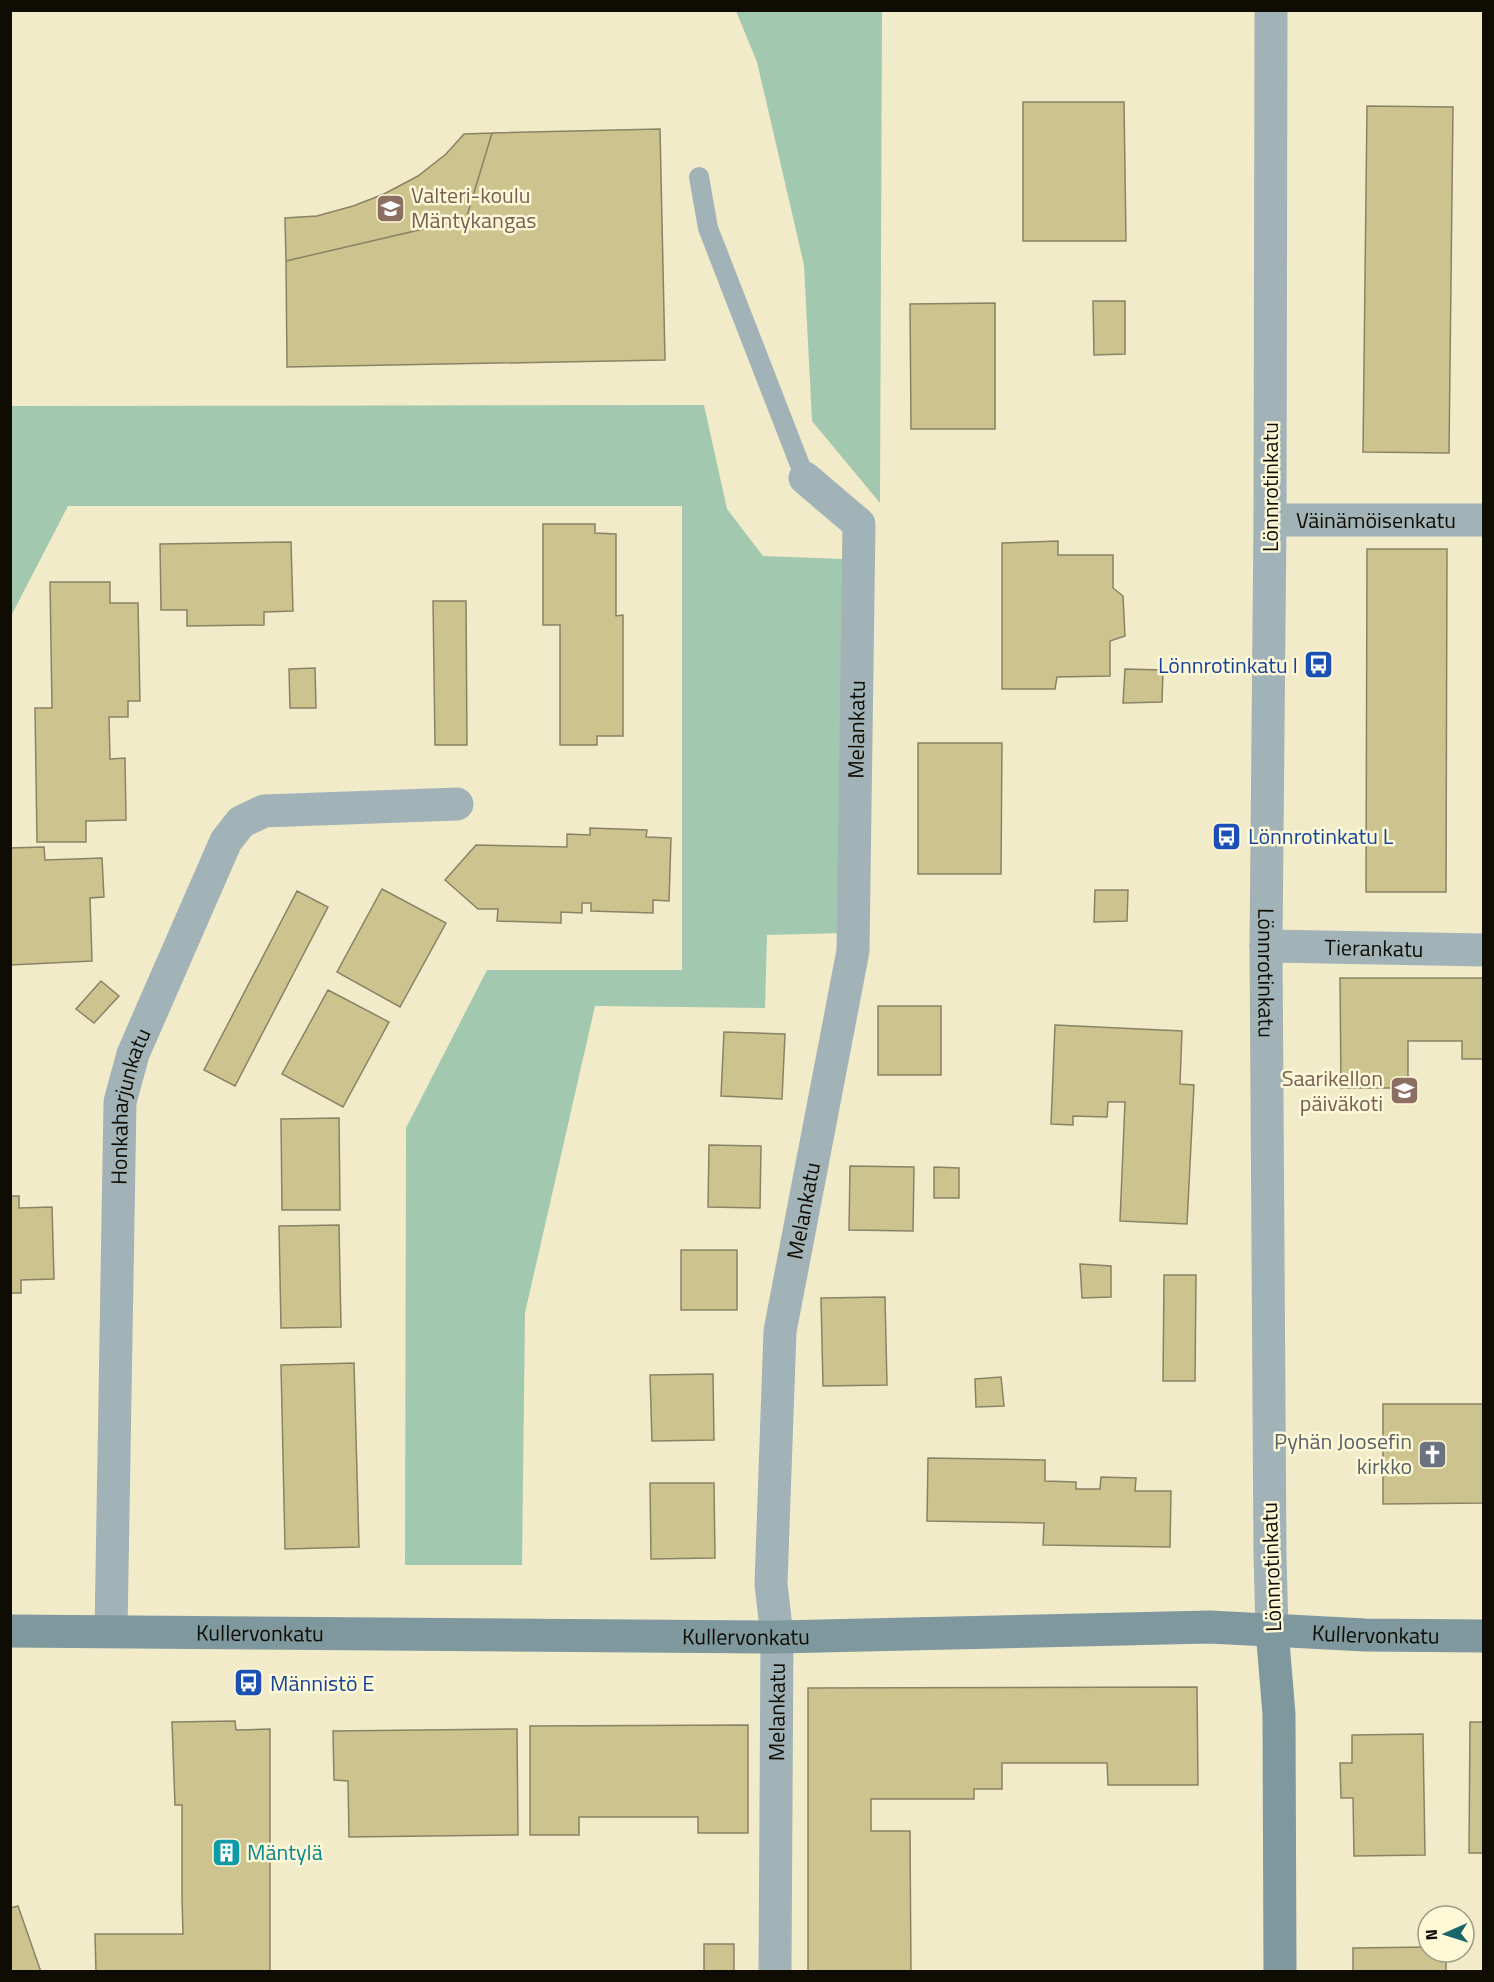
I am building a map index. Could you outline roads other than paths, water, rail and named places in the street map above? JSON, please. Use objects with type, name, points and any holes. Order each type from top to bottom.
[{"type":"main road","name":"Kullervonkatu","points":[[10,1631],[777,1637],[1210,1627],[1365,1635],[1484,1636]]},
{"type":"main road","name":"Lönnrotinkatu","points":[[1272,1630],[1279,1714],[1280,1971]]},
{"type":"street","name":"Lönnrotinkatu","points":[[1271,10],[1266,946],[1272,1630]]},
{"type":"street","name":"Melankatu","points":[[775,1971],[777,1637],[771,1584],[780,1331],[853,951],[859,524],[805,478]]},
{"type":"street","name":"Väinämöisenkatu","points":[[1270,520],[1484,520]]},
{"type":"street","name":"Honkaharjunkatu","points":[[111,1631],[120,1102],[133,1054],[226,841],[241,822],[264,811],[457,804]]},
{"type":"street","name":"Tierankatu","points":[[1266,946],[1484,950]]},
{"type":"lane","points":[[699,177],[708,228],[805,478]]},
{"type":"place","name":"Valteri-koulu Mäntykangas","points":[[390,208]]},
{"type":"place","name":"Lönnrotinkatu I","points":[[1319,665]]},
{"type":"place","name":"Lönnrotinkatu L","points":[[1227,836]]},
{"type":"place","name":"Saarikellon päiväkoti","points":[[1404,1091]]},
{"type":"place","name":"Pyhän Joosefin kirkko","points":[[1433,1454]]},
{"type":"place","name":"Männistö E","points":[[249,1683]]},
{"type":"place","name":"Mäntylä","points":[[226,1852]]}]
